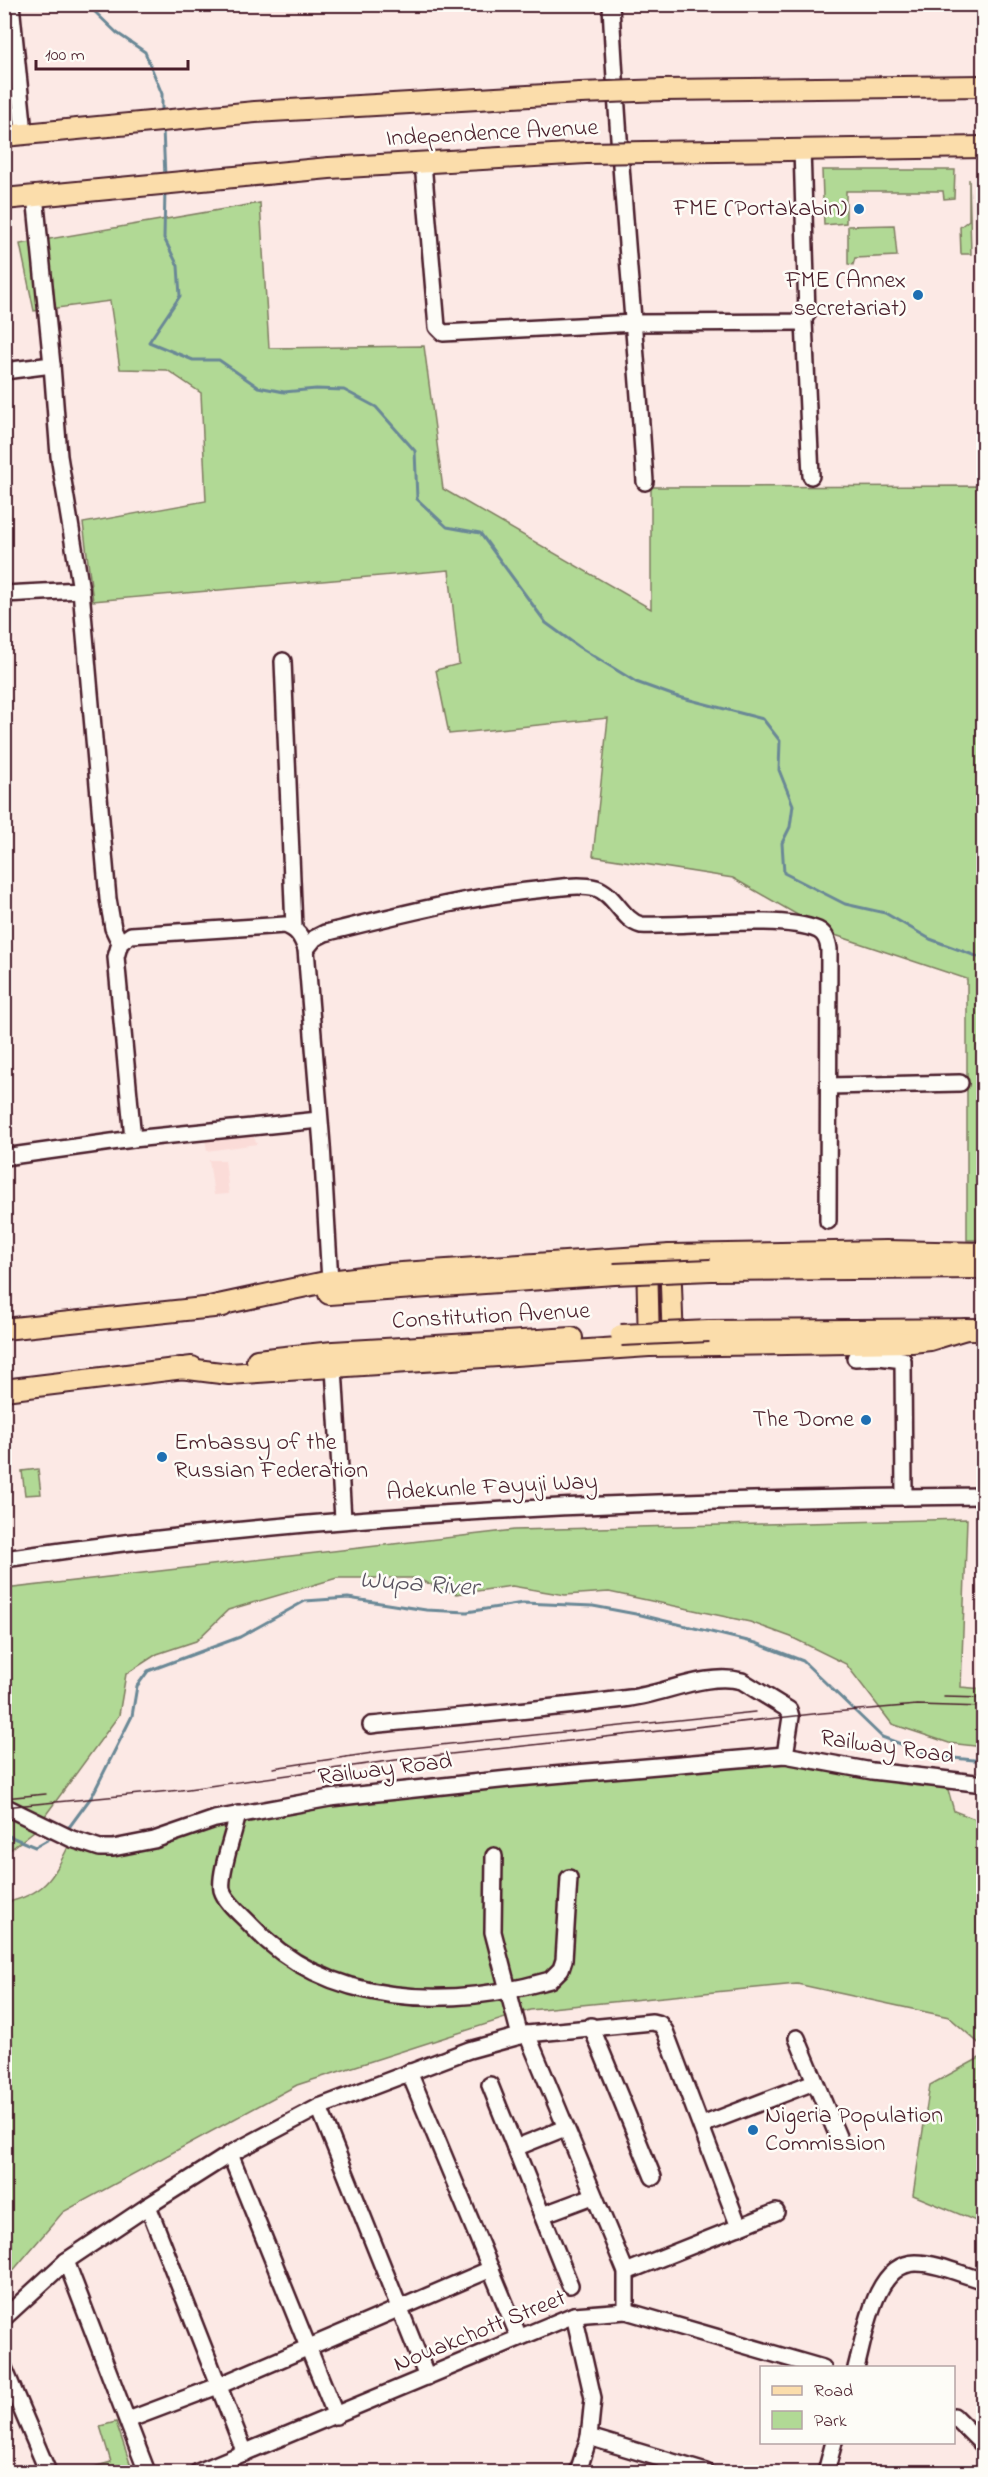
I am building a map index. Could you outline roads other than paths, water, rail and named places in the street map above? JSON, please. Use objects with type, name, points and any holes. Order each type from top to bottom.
[{"type":"main road","name":"Independence Avenue","points":[[4,136],[213,117],[580,93],[984,86]]},
{"type":"main road","name":"Independence Avenue","points":[[4,199],[423,163],[586,153],[984,147]]},
{"type":"main road","points":[[209,1307],[330,1281],[387,1274],[670,1256],[885,1251],[984,1253]]},
{"type":"main road","points":[[670,1256],[674,1345]]},
{"type":"main road","points":[[647,1257],[649,1346]]},
{"type":"main road","name":"Constitution Avenue","points":[[4,1329],[329,1294],[614,1274],[711,1270],[984,1268]]},
{"type":"main road","points":[[180,1368],[229,1374],[649,1346],[912,1342],[975,1329]]},
{"type":"main road","name":"Constitution Avenue","points":[[4,1390],[333,1352],[709,1331],[975,1329]]},
{"type":"street","points":[[11,4],[24,133]]},
{"type":"street","points":[[611,4],[616,117],[635,323],[645,482]]},
{"type":"street","points":[[802,148],[807,314],[804,321],[811,476]]},
{"type":"street","points":[[423,163],[436,327],[443,333],[635,323],[804,321]]},
{"type":"street","points":[[34,195],[59,456],[81,590],[108,899],[114,928],[120,943]]},
{"type":"street","points":[[4,371],[52,365]]},
{"type":"street","points":[[4,594],[81,590]]},
{"type":"street","points":[[283,661],[294,928]]},
{"type":"street","points":[[306,949],[320,935],[410,912],[511,892],[567,887],[596,888],[603,891],[641,926],[774,924],[817,930],[824,934],[829,949],[828,1221]]},
{"type":"street","points":[[133,1139],[116,957],[120,943],[130,935],[285,925],[294,928],[300,933],[306,949],[330,1281]]},
{"type":"street","points":[[829,1086],[960,1083]]},
{"type":"street","points":[[4,1157],[133,1139],[319,1120]]},
{"type":"street","points":[[855,1358],[879,1356],[903,1360],[904,1497]]},
{"type":"street","points":[[334,1368],[344,1519]]},
{"type":"street","name":"Adekunle Fayuji Way","points":[[4,1559],[344,1519],[689,1500],[984,1496]]},
{"type":"street","name":"Railway Road","points":[[371,1725],[628,1698],[699,1682],[735,1679],[789,1710],[791,1717],[785,1755]]},
{"type":"street","name":"Railway Road","points":[[4,1806],[35,1824],[72,1839],[100,1848],[125,1848],[238,1815],[330,1798],[494,1780],[785,1755],[872,1771],[984,1784]]},
{"type":"street","points":[[238,1815],[221,1882],[226,1900],[270,1946],[284,1956],[346,1985],[392,1995],[443,1998],[550,1980],[561,1968],[569,1878]]},
{"type":"street","points":[[495,1856],[493,1932],[507,1989],[524,2035],[626,2272],[626,2311]]},
{"type":"street","points":[[4,2318],[66,2261],[148,2206],[230,2154],[319,2107],[469,2050],[524,2035],[591,2026],[652,2022],[660,2024],[665,2031],[702,2125],[739,2227]]},
{"type":"street","points":[[591,2026],[653,2177]]},
{"type":"street","points":[[797,2038],[839,2139]]},
{"type":"street","points":[[409,2072],[519,2337]]},
{"type":"street","points":[[702,2125],[814,2082]]},
{"type":"street","points":[[489,2085],[570,2285]]},
{"type":"street","points":[[319,2107],[427,2377]]},
{"type":"street","points":[[515,2148],[565,2128]]},
{"type":"street","points":[[230,2154],[336,2416]]},
{"type":"street","points":[[542,2215],[593,2196]]},
{"type":"street","points":[[148,2206],[245,2453]]},
{"type":"street","points":[[626,2272],[776,2212]]},
{"type":"street","points":[[66,2261],[147,2472]]},
{"type":"street","points":[[856,2366],[874,2304],[884,2282],[894,2270],[904,2264],[919,2263],[984,2281]]},
{"type":"street","points":[[128,2420],[218,2386],[492,2269]]},
{"type":"street","name":"Nouakchott Street","points":[[198,2472],[574,2315],[626,2311],[819,2366]]},
{"type":"street","points":[[574,2315],[593,2398],[589,2437],[579,2472]]},
{"type":"street","points":[[4,2368],[48,2472]]},
{"type":"street","points":[[955,2417],[984,2446]]},
{"type":"street","points":[[589,2437],[706,2472]]},
{"type":"street","points":[[826,2472],[833,2444]]},
{"type":"waterway","points":[[96,4],[95,12],[117,33],[145,52],[162,94],[162,114]]},
{"type":"waterway","points":[[163,129],[165,177]]},
{"type":"waterway","points":[[165,189],[164,238],[178,266],[180,296],[149,342],[193,360],[219,360],[258,387],[284,392],[316,389],[344,390],[376,407],[415,451],[417,499],[447,527],[480,533],[546,623],[579,647],[636,682],[675,696],[763,719],[780,741],[779,770],[793,805],[790,827],[782,843],[784,873],[845,904],[885,913],[930,939],[984,959]]},
{"type":"waterway","name":"Wupa River","points":[[64,1830],[70,1826],[92,1796],[132,1716],[137,1686],[148,1671],[240,1637],[305,1601],[348,1598],[426,1610],[467,1612],[523,1603],[593,1606],[641,1615],[756,1643],[803,1661],[882,1737],[933,1756],[984,1761]]},
{"type":"waterway","name":"Wupa River","points":[[4,1834],[35,1847],[54,1836]]},
{"type":"tram line","points":[[944,1697],[984,1698]]},
{"type":"tram line","points":[[4,1807],[181,1790],[396,1760],[822,1713],[917,1705],[984,1707]]},
{"type":"tram line","points":[[273,1768],[392,1750],[755,1712]]},
{"type":"tram line","points":[[4,1798],[46,1794]]},
{"type":"place","name":"FME (Portakabin)","points":[[859,209]]},
{"type":"place","name":"FME (Annex secretariat)","points":[[918,295]]},
{"type":"place","name":"The Dome","points":[[866,1420]]},
{"type":"place","name":"Embassy of the Russian Federation","points":[[162,1457]]},
{"type":"place","name":"Nigeria Population Commission","points":[[753,2130]]}]
